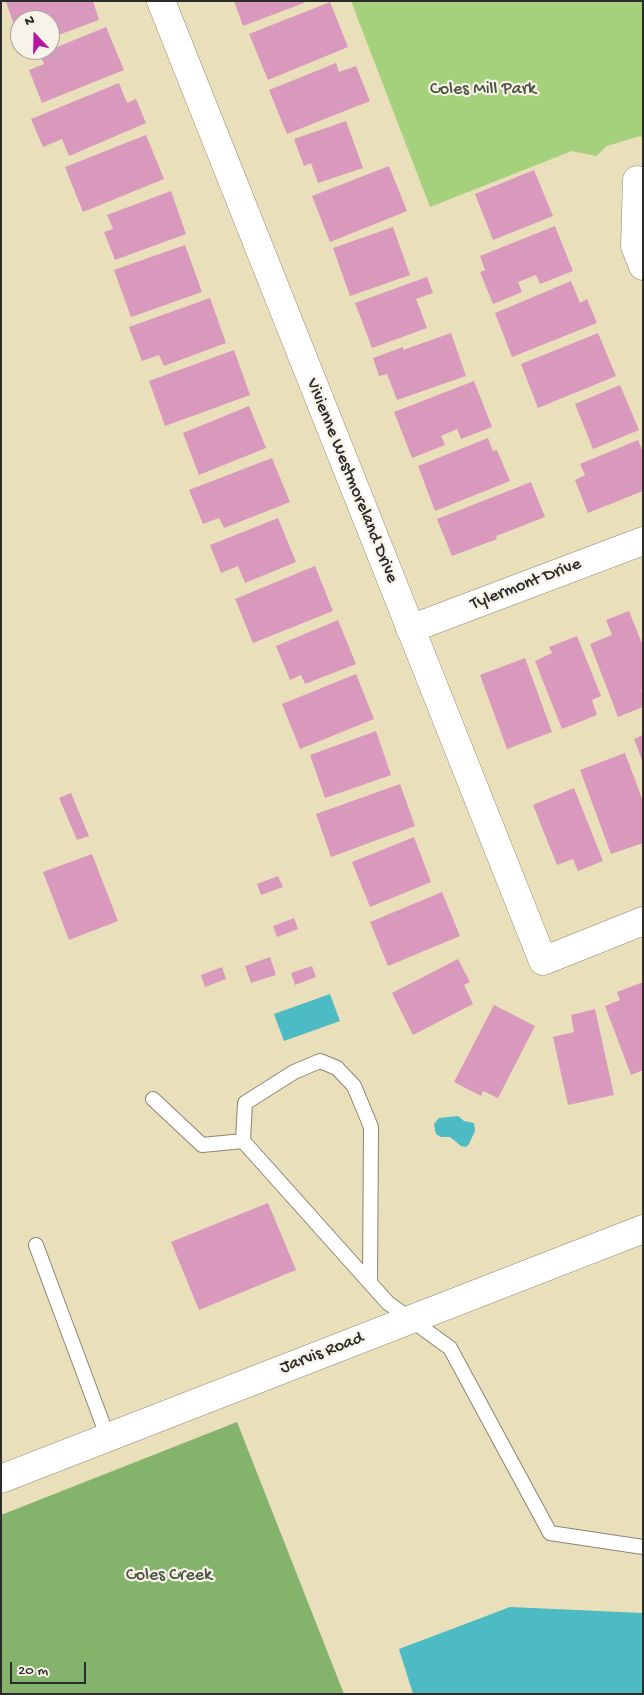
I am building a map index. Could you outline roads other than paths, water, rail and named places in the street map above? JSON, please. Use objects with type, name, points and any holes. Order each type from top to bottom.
[{"type":"street","name":"Vivienne Westmoreland Drive","points":[[161,1],[543,961],[643,922]]},
{"type":"street","points":[[637,180],[635,246],[643,266]]},
{"type":"street","name":"Tylermont Drive","points":[[410,629],[643,541]]},
{"type":"street","name":"Jarvis Road","points":[[1,1479],[643,1229]]},
{"type":"lane","points":[[370,1283],[371,1127],[354,1086],[337,1068],[320,1061],[294,1072],[245,1103],[243,1141],[370,1283],[388,1303],[450,1348],[550,1533],[643,1547]]},
{"type":"lane","points":[[153,1099],[202,1145],[243,1141]]},
{"type":"lane","points":[[36,1245],[108,1438]]},
{"type":"water","points":[[330,994],[340,1021],[284,1041],[274,1014]]},
{"type":"water","points":[[458,1116],[464,1121],[474,1123],[475,1131],[466,1147],[461,1146],[450,1137],[441,1137],[436,1134],[434,1124],[439,1118]]},
{"type":"water","points":[[510,1607],[643,1613],[643,1694],[413,1694],[399,1649]]},
{"type":"park label","name":"Coles Mill Park","points":[[483,90]]},
{"type":"park label","name":"Coles Creek","points":[[169,1576]]}]
